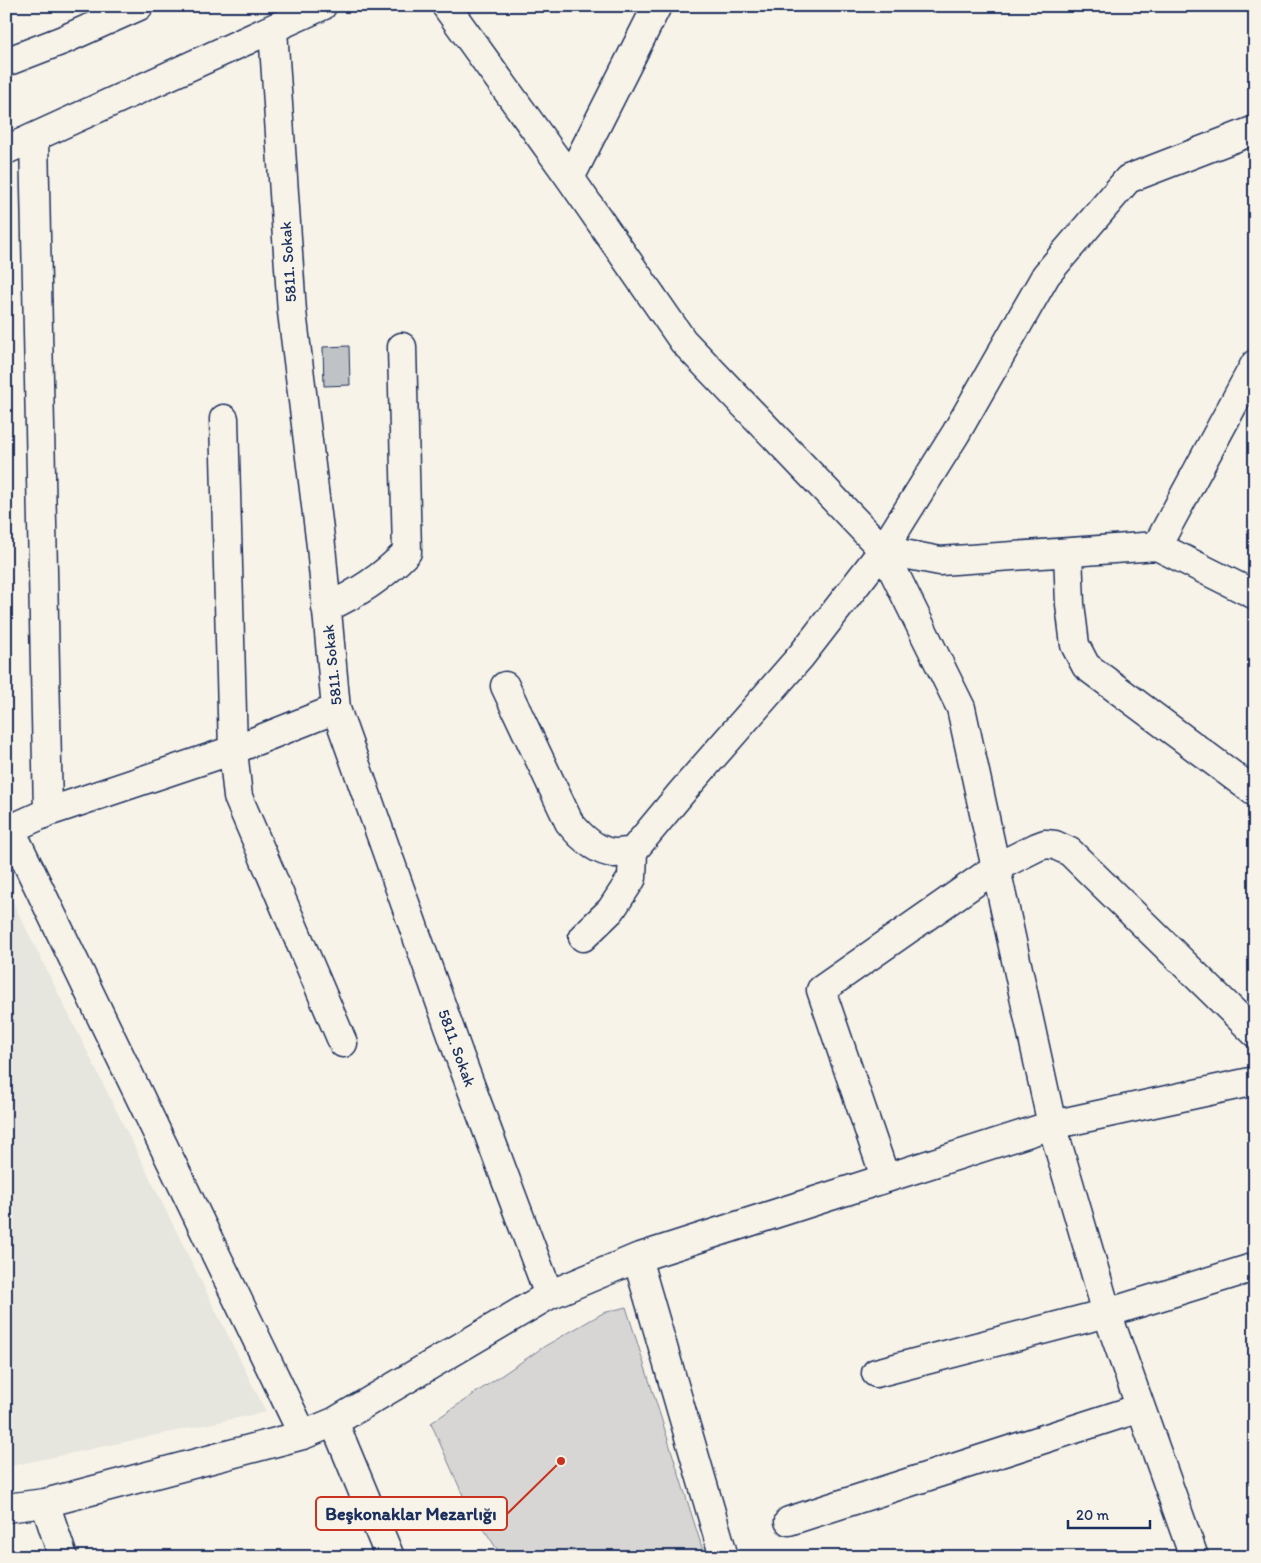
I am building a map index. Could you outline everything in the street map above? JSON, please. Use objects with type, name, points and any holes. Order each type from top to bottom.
[{"type":"street","points":[[6,62],[63,40],[139,6]]},
{"type":"street","points":[[6,150],[34,139],[322,6]]},
{"type":"street","points":[[446,6],[684,341],[883,550],[961,708],[1052,1125],[1106,1313],[1194,1557]]},
{"type":"street","points":[[570,178],[657,6]]},
{"type":"street","name":"5811. Sokak","points":[[273,30],[292,312],[321,546],[336,709],[456,1046],[549,1295]]},
{"type":"street","points":[[583,937],[611,910],[632,878],[634,851],[682,792],[801,656],[883,550],[956,433],[1046,275],[1128,179],[1255,130]]},
{"type":"street","points":[[34,139],[48,812]]},
{"type":"street","points":[[326,608],[356,594],[391,569],[407,552],[402,346]]},
{"type":"street","points":[[1157,546],[1255,364]]},
{"type":"street","points":[[224,419],[233,750],[238,797],[342,1043]]},
{"type":"street","points":[[883,550],[940,561],[1157,546],[1254,591]]},
{"type":"street","points":[[1068,553],[1070,604],[1075,645],[1086,666],[1255,792]]},
{"type":"street","points":[[505,686],[569,822],[578,833],[601,849],[613,853],[634,851]]},
{"type":"street","points":[[303,1436],[9,830],[48,812],[233,750],[336,709]]},
{"type":"street","points":[[885,1177],[821,990],[997,867],[1036,847],[1045,844],[1062,847],[1070,852],[1255,1033]]},
{"type":"street","points":[[6,1517],[45,1503],[303,1436],[334,1422],[549,1295],[637,1258],[1052,1125],[1255,1081]]},
{"type":"street","points":[[637,1258],[724,1557]]},
{"type":"street","points":[[876,1373],[1106,1313],[1255,1267]]},
{"type":"street","points":[[789,1521],[1140,1408]]},
{"type":"street","points":[[334,1422],[390,1557]]},
{"type":"street","points":[[6,1508],[45,1503]]},
{"type":"street","points":[[45,1503],[63,1557]]},
{"type":"shaded area","points":[[6,888],[266,1412],[6,1467]]},
{"type":"shaded area","points":[[626,1307],[705,1557],[502,1557],[465,1500],[431,1423],[545,1346],[603,1313]]},
{"type":"building","points":[[349,346],[350,385],[324,386],[323,347]]},
{"type":"place","name":"Beşkonaklar Mezarlığı","points":[[561,1461]]}]
